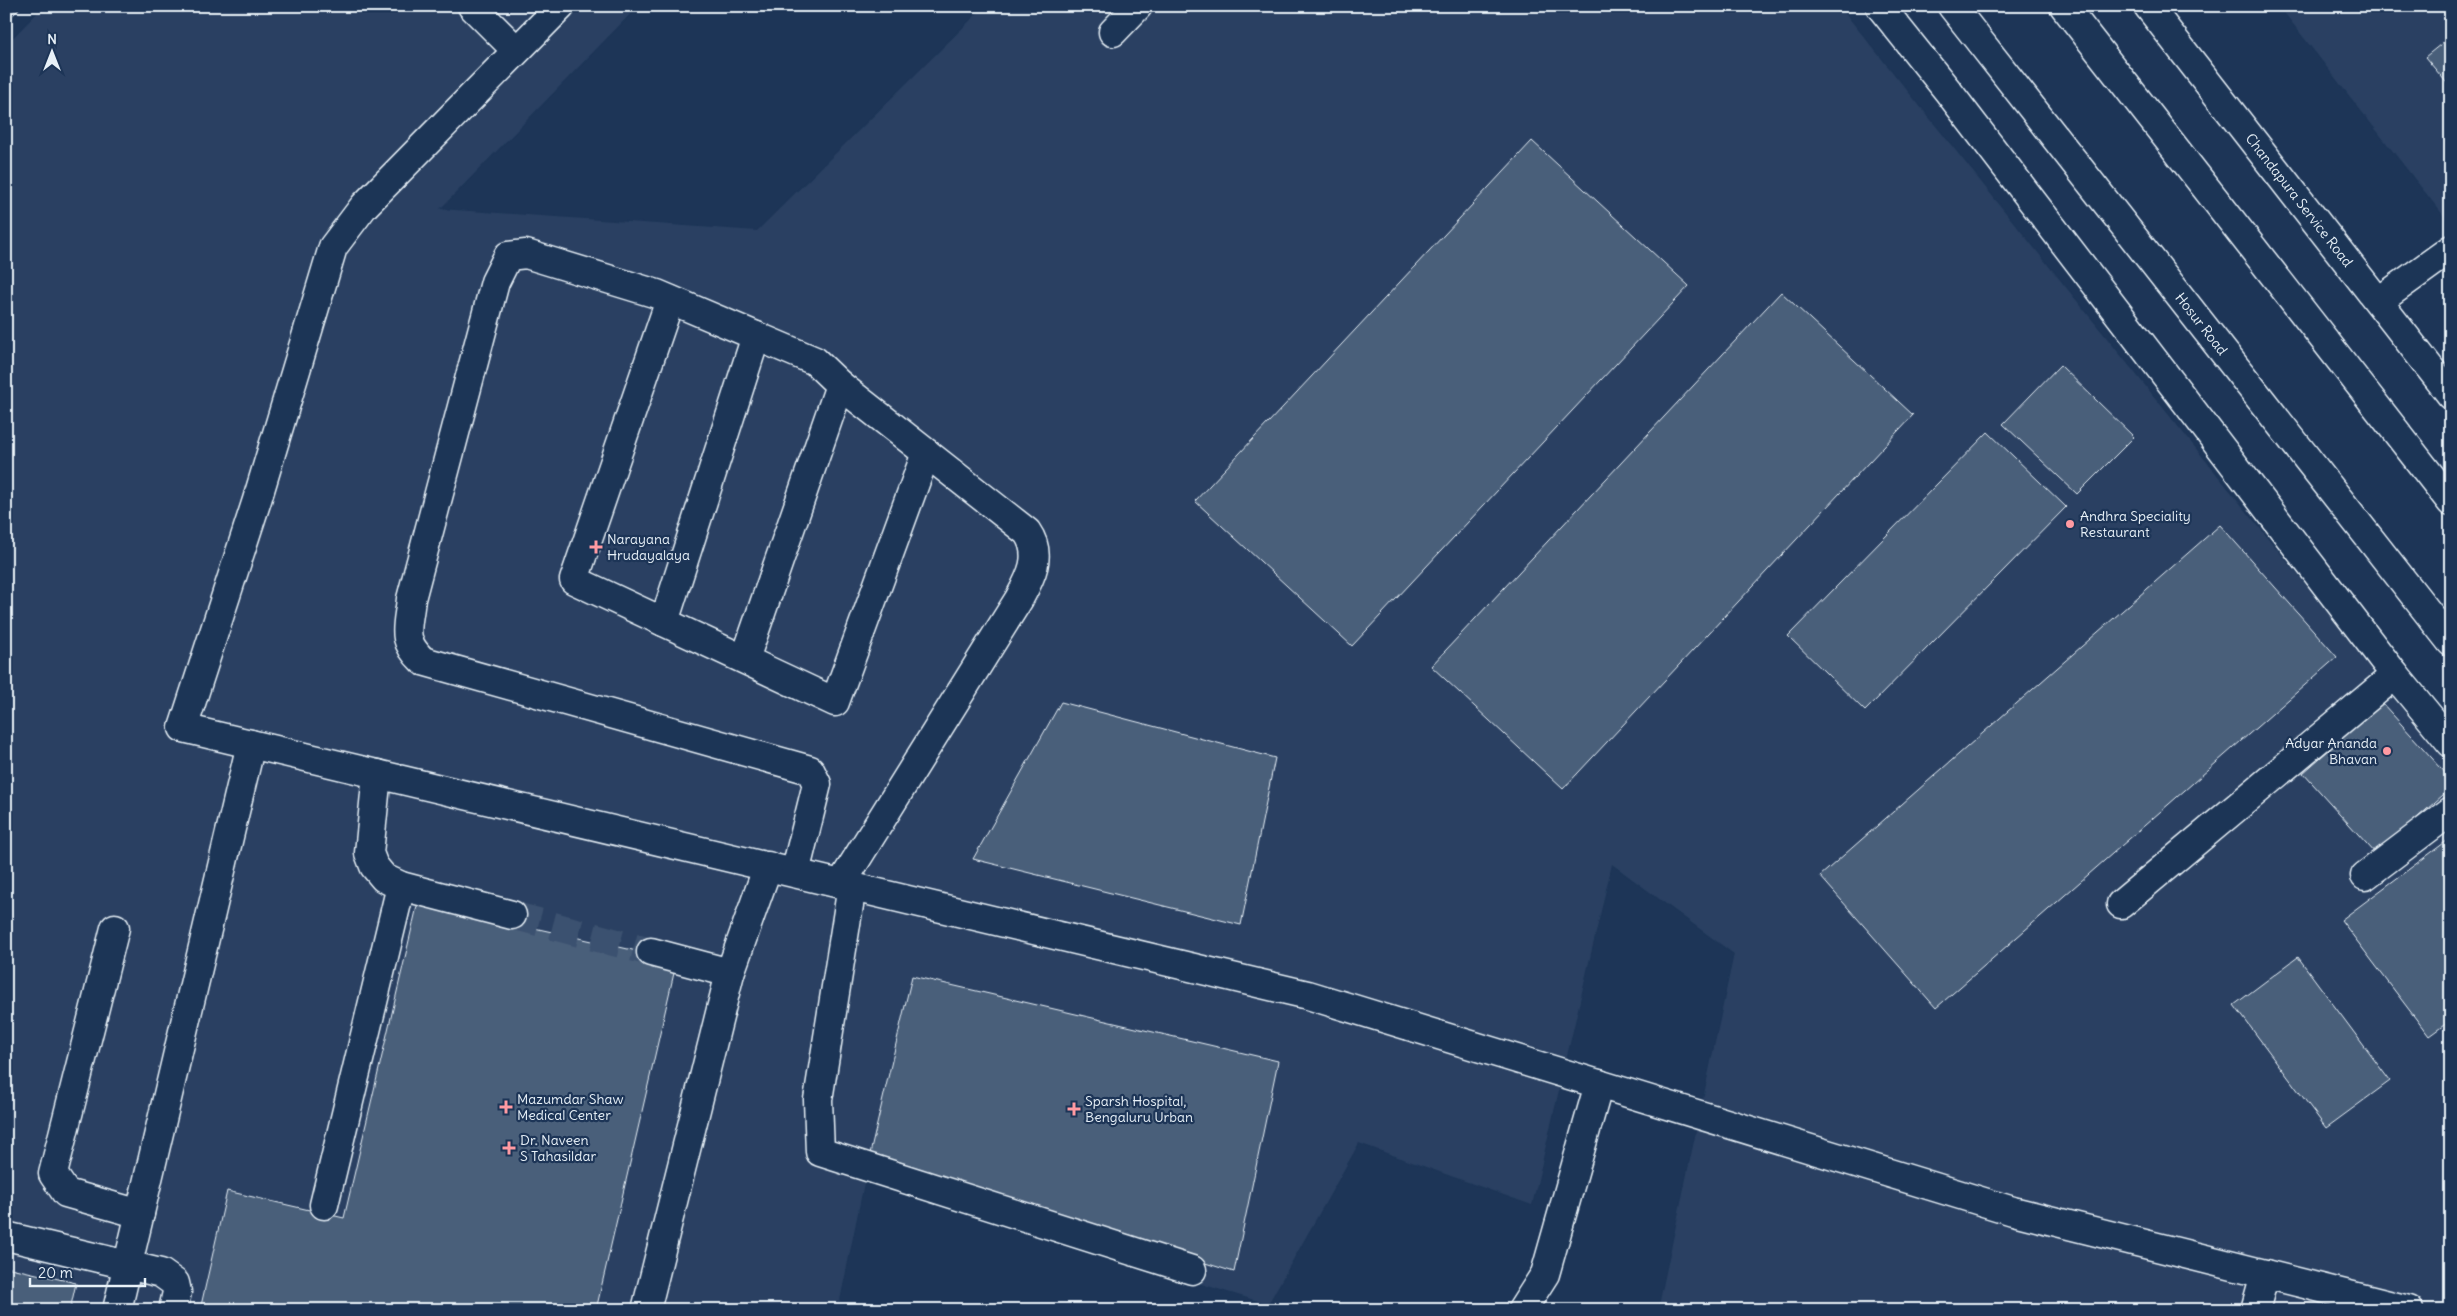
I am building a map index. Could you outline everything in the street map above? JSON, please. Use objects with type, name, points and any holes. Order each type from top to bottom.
[{"type":"main road","points":[[472,6],[516,50]]},
{"type":"main road","points":[[560,6],[364,206],[333,247],[254,510],[183,728],[1308,995],[2013,1211],[2409,1310]]},
{"type":"main road","points":[[1113,32],[1138,6]]},
{"type":"main road","points":[[1880,6],[1948,90],[2396,675],[2451,743]]},
{"type":"main road","name":"Hosur Road","points":[[1952,6],[2451,642]]},
{"type":"main road","points":[[2064,6],[2451,502]]},
{"type":"main road","name":"Chandapura Service Road","points":[[2148,6],[2451,395]]},
{"type":"main road","points":[[2378,302],[2451,249]]},
{"type":"main road","points":[[795,873],[817,784],[810,770],[423,661],[410,649],[406,629],[411,599],[495,282],[508,256],[526,254],[670,300],[815,361],[840,384],[1027,532],[1036,544],[1034,567],[1019,599],[846,885],[818,1100],[820,1152],[1192,1270]]},
{"type":"main road","points":[[670,300],[574,580],[835,702],[926,453]]},
{"type":"main road","points":[[664,622],[756,336]]},
{"type":"main road","points":[[745,659],[840,384]]},
{"type":"main road","points":[[2121,904],[2396,675]]},
{"type":"main road","points":[[117,1310],[251,744]]},
{"type":"main road","points":[[377,774],[369,853],[374,866],[384,878],[401,886],[512,915]]},
{"type":"main road","points":[[2365,876],[2451,811]]},
{"type":"main road","points":[[646,1310],[730,973],[768,866]]},
{"type":"main road","points":[[324,1205],[401,886]]},
{"type":"main road","points":[[115,928],[53,1174],[66,1193],[140,1214]]},
{"type":"main road","points":[[651,952],[730,973]]},
{"type":"main road","points":[[1522,1310],[1545,1274],[1600,1084]]},
{"type":"main road","points":[[6,1236],[161,1273],[175,1283],[177,1292],[174,1310]]},
{"type":"main road","points":[[2255,1310],[2265,1274]]},
{"type":"shaded area","points":[[44,6],[638,6],[440,209],[757,231],[985,6],[1839,6],[2451,765],[2451,1310],[1658,1310],[1734,954],[1612,864],[1532,1205],[1359,1143],[1268,1304],[864,1183],[838,1310],[6,1310],[6,45]]},
{"type":"shaded area","points":[[2279,6],[2451,6],[2451,225],[2355,103]]},
{"type":"building","points":[[6,6],[22,6],[6,22]]},
{"type":"building","points":[[2451,36],[2451,88],[2425,57]]},
{"type":"building","points":[[1532,141],[1689,286],[1352,646],[1195,501]]},
{"type":"building","points":[[1781,292],[1913,415],[1563,789],[1431,666]]},
{"type":"building","points":[[2060,365],[2134,437],[2077,494],[2003,424]]},
{"type":"building","points":[[1988,432],[2066,507],[1865,711],[1788,636]]},
{"type":"building","points":[[2220,525],[2337,657],[1936,1008],[1820,876]]},
{"type":"building","points":[[1061,702],[1275,758],[1241,925],[973,859]]},
{"type":"building","points":[[2382,703],[2451,779],[2451,788],[2376,854],[2303,773]]},
{"type":"building","points":[[2448,840],[2451,845],[2451,1020],[2429,1036],[2341,920]]},
{"type":"building","name":"Mazumdar Shaw Medical Center","points":[[418,902],[677,960],[596,1310],[200,1310],[227,1191],[344,1218]]},
{"type":"building","points":[[2298,957],[2390,1081],[2326,1128],[2234,1005]]},
{"type":"building","name":"Sparsh Hospital, Bengaluru Urban","points":[[912,976],[1278,1061],[1234,1272],[869,1158]]},
{"type":"building","points":[[6,1267],[76,1283],[70,1310],[6,1310]]},
{"type":"tunnel","points":[[512,915],[651,952]]},
{"type":"place","name":"Andhra Speciality Restaurant","points":[[2070,524]]},
{"type":"place","name":"Narayana Hrudayalaya","points":[[596,547]]},
{"type":"place","name":"Adyar Ananda Bhavan","points":[[2387,751]]},
{"type":"place","name":"Mazumdar Shaw Medical Center","points":[[506,1107]]},
{"type":"place","name":"Sparsh Hospital, Bengaluru Urban","points":[[1074,1109]]},
{"type":"place","name":"Dr. Naveen S Tahasildar","points":[[509,1148]]}]
